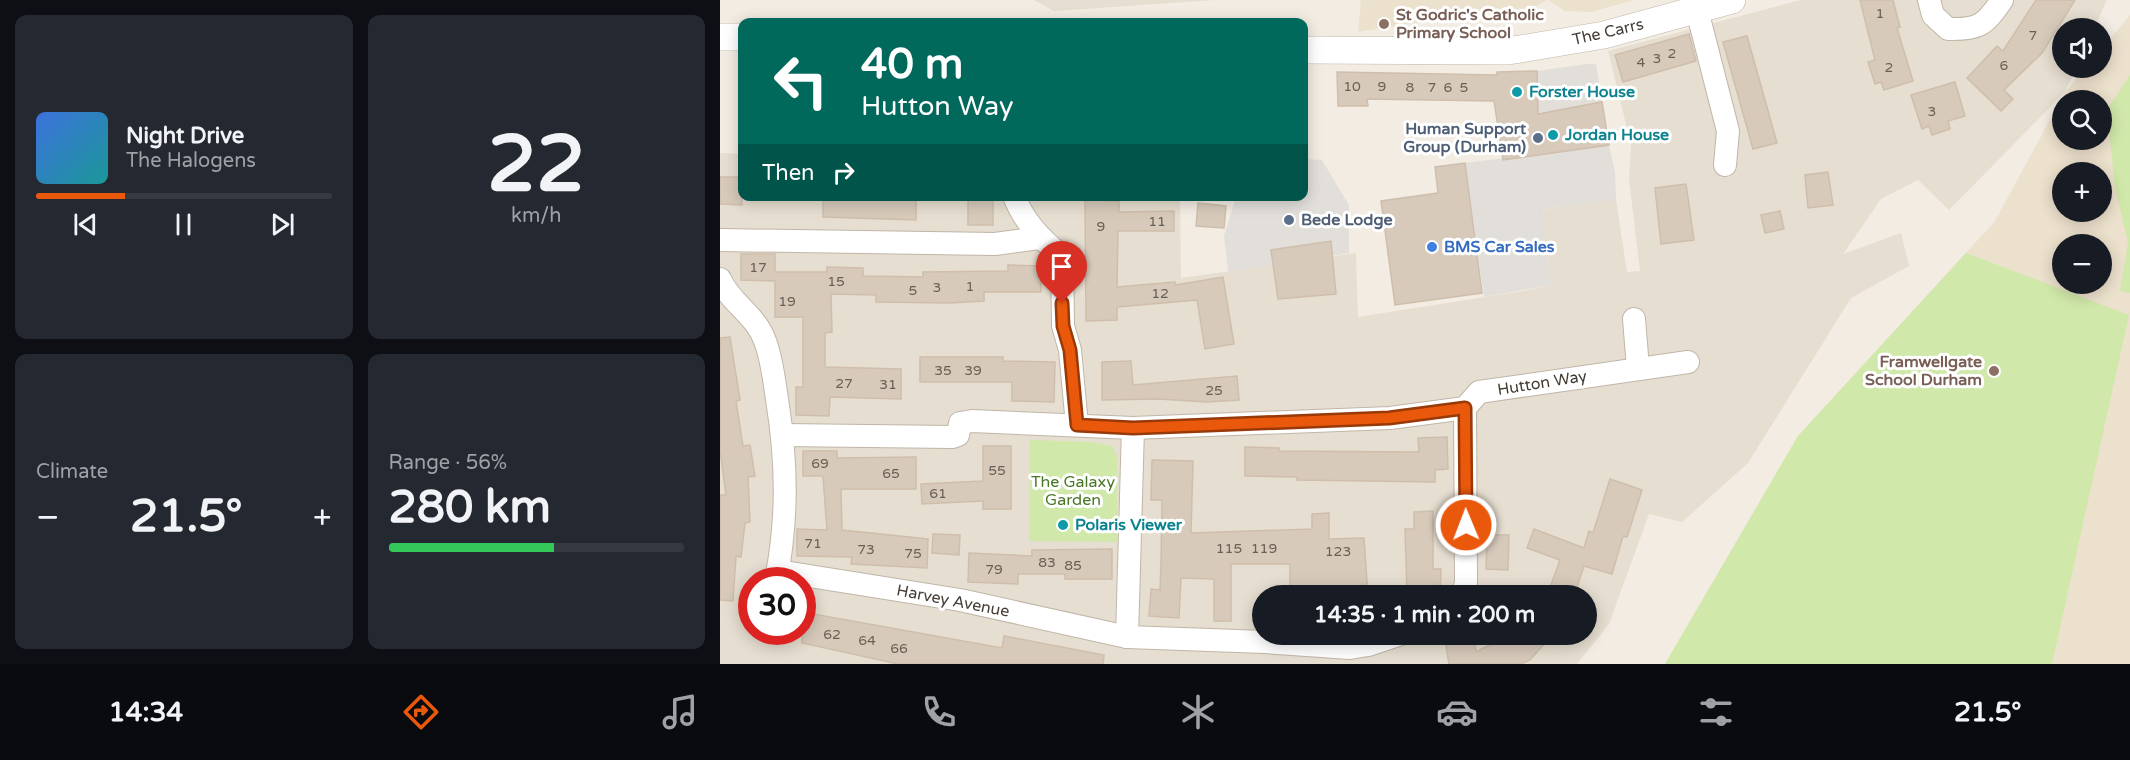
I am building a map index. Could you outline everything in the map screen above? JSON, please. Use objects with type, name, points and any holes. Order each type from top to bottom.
[{"type":"street","name":"The Carrs","points":[[1308,50],[1508,51],[1604,35],[1732,0]]},
{"type":"street","points":[[1929,0],[1933,15],[1948,29],[1969,30],[1987,21],[2002,0]]},
{"type":"street","points":[[1696,10],[1728,131],[1725,165]]},
{"type":"street","points":[[720,37],[738,38]]},
{"type":"street","points":[[783,435],[952,437],[958,435],[960,423],[1077,425],[1070,350],[1063,326],[1062,256],[1039,238],[1016,201]]},
{"type":"street","points":[[720,240],[995,244],[1039,238]]},
{"type":"street","name":"Harvey Avenue","points":[[720,279],[724,289],[753,320],[765,339],[783,435],[786,518],[778,567]]},
{"type":"street","points":[[1634,319],[1638,368]]},
{"type":"street","name":"Hutton Way","points":[[1077,425],[1133,428],[1389,418],[1465,408],[1479,392],[1688,362]]},
{"type":"street","points":[[1465,408],[1465,585]]},
{"type":"street","points":[[1127,637],[1133,428]]},
{"type":"street","name":"Harvey Avenue","points":[[816,581],[960,600],[1127,637],[1252,638]]},
{"type":"street","name":"Harvey Avenue","points":[[1324,645],[1350,648],[1368,645]]},
{"type":"shaded area","points":[[1034,0],[1215,0],[1054,11]]},
{"type":"shaded area","name":"St Godric's Catholic Primary School","points":[[1361,0],[1547,0],[1529,11],[1457,16],[1358,32]]},
{"type":"shaded area","name":"St Godric's Catholic Primary School","points":[[1548,0],[1634,0],[1591,12],[1565,11]]},
{"type":"shaded area","points":[[1801,0],[2107,0],[2099,18],[2052,18],[2052,78],[2071,78],[2066,90],[2052,90],[2052,105],[1949,210],[1918,180],[1881,199],[1843,254],[1901,233],[1909,266],[1851,298],[1748,463],[1682,522],[1649,514],[1609,624],[1597,639],[1597,585],[1252,585],[1252,645],[1592,645],[1577,664],[720,664],[720,153],[738,154],[738,201],[1180,201],[1181,278],[1356,253],[1358,317],[1551,285],[1543,209],[1616,200],[1627,272],[1640,271],[1629,179],[1631,144],[1608,51]]},
{"type":"shaded area","name":"Framwellgate School Durham","points":[[2130,15],[2130,664],[1665,664],[1798,436],[1995,221],[2052,116],[2052,150],[2112,150],[2112,90],[2067,90],[2077,78],[2112,78],[2112,37]]},
{"type":"shaded area","points":[[1596,64],[1602,102],[1538,113],[1537,71]]},
{"type":"shaded area","points":[[1609,145],[1615,172],[1616,200],[1543,209],[1551,285],[1484,297],[1465,163]]},
{"type":"shaded area","name":"Bede Lodge","points":[[1308,159],[1322,160],[1349,205],[1349,253],[1228,272],[1224,236],[1235,201],[1308,201]]},
{"type":"green space","points":[[2130,75],[2130,293],[2120,291],[2128,242],[2115,188],[2111,150],[2112,102]]},
{"type":"green space","name":"Framwellgate School Durham","points":[[1966,253],[2052,286],[2052,294],[2074,294],[2129,315],[2052,664],[1665,664],[1798,436]]},
{"type":"green space","name":"The Galaxy Garden","points":[[1030,440],[1092,442],[1113,446],[1117,457],[1117,542],[1029,541]]},
{"type":"building","points":[[1860,0],[1893,0],[1900,27],[1897,28],[1913,81],[1884,90],[1881,82],[1875,84],[1868,62],[1875,60]]},
{"type":"building","points":[[2036,0],[2075,0],[2064,18],[2052,18],[2052,37],[2042,53],[2004,90],[2013,99],[2001,111],[1967,78],[1997,46],[2003,51]]},
{"type":"building","points":[[1689,34],[1696,61],[1623,82],[1615,55]]},
{"type":"building","points":[[1747,36],[1777,143],[1753,149],[1723,42]]},
{"type":"building","points":[[1537,71],[1538,114],[1602,102],[1609,145],[1503,160],[1494,101],[1367,99],[1368,106],[1338,106],[1337,72],[1497,75],[1497,72]]},
{"type":"building","points":[[1955,82],[1965,116],[1948,121],[1950,129],[1932,135],[1929,126],[1922,129],[1911,95]]},
{"type":"building","name":"BMS Car Sales","points":[[1465,163],[1482,293],[1395,305],[1381,201],[1438,193],[1435,167]]},
{"type":"building","points":[[1828,172],[1833,205],[1808,208],[1805,175]]},
{"type":"building","points":[[720,177],[738,177],[738,201],[742,201],[742,205],[720,204]]},
{"type":"building","points":[[1686,184],[1694,240],[1661,244],[1655,188]]},
{"type":"building","points":[[823,201],[916,201],[916,220],[823,217]]},
{"type":"building","points":[[968,201],[993,201],[993,225],[968,225]]},
{"type":"building","points":[[1085,201],[1119,201],[1119,212],[1174,211],[1174,231],[1118,231],[1117,287],[1175,282],[1175,285],[1223,277],[1234,344],[1205,349],[1197,300],[1117,307],[1117,320],[1086,321]]},
{"type":"building","points":[[1198,203],[1226,206],[1224,228],[1196,226]]},
{"type":"building","points":[[1780,211],[1784,229],[1765,233],[1761,215]]},
{"type":"building","points":[[1331,241],[1336,294],[1278,299],[1271,250]]},
{"type":"building","points":[[741,254],[775,254],[775,272],[827,272],[827,267],[863,268],[863,276],[923,277],[923,272],[1008,271],[1008,265],[1041,266],[1041,292],[984,292],[984,301],[950,303],[876,302],[876,295],[831,294],[832,332],[825,333],[825,367],[901,369],[901,399],[830,397],[829,416],[796,415],[796,387],[803,387],[803,317],[775,317],[775,281],[741,280]]},
{"type":"building","points":[[730,337],[740,400],[736,401],[743,446],[750,445],[755,476],[748,477],[750,522],[745,523],[741,557],[736,556],[733,601],[720,600],[720,495],[726,495],[720,450],[720,338]]},
{"type":"building","points":[[920,357],[1003,357],[1003,361],[1055,362],[1054,402],[1012,401],[1012,382],[920,382]]},
{"type":"building","points":[[1131,361],[1133,385],[1237,376],[1239,400],[1207,402],[1159,399],[1102,400],[1102,362]]},
{"type":"building","points":[[1447,437],[1448,469],[1435,470],[1435,482],[1297,480],[1297,477],[1245,476],[1245,447],[1279,448],[1279,451],[1419,452],[1418,438]]},
{"type":"building","points":[[983,446],[1011,446],[1011,509],[983,509],[983,501],[922,504],[921,484],[983,481]]},
{"type":"building","points":[[803,451],[837,451],[837,458],[916,457],[916,489],[841,489],[842,530],[928,539],[927,568],[851,564],[852,557],[797,556],[797,529],[827,530],[823,476],[803,476]]},
{"type":"building","points":[[1152,460],[1193,461],[1191,533],[1312,529],[1312,514],[1329,513],[1329,539],[1364,538],[1367,585],[1290,585],[1290,564],[1231,564],[1231,621],[1214,621],[1214,579],[1181,578],[1179,618],[1149,616],[1151,589],[1160,590],[1161,563],[1162,500],[1151,500]]},
{"type":"building","points":[[1610,479],[1642,490],[1627,537],[1623,536],[1612,574],[1584,566],[1578,585],[1551,585],[1560,560],[1527,548],[1534,529],[1584,548],[1589,531],[1593,533]]},
{"type":"building","points":[[1433,511],[1433,569],[1441,569],[1440,585],[1407,585],[1405,529],[1414,529],[1414,512]]},
{"type":"building","points":[[933,534],[960,535],[959,555],[932,553]]},
{"type":"building","points":[[1487,535],[1509,535],[1508,570],[1486,569]]},
{"type":"building","points":[[1112,549],[1112,579],[1065,579],[1065,574],[1018,574],[1018,584],[968,582],[969,553],[1032,556],[1032,550]]},
{"type":"building","points":[[816,615],[1002,648],[1004,636],[1104,655],[1103,664],[898,664],[811,645],[816,645]]},
{"type":"building","points":[[1446,645],[1475,645],[1476,652],[1490,645],[1543,645],[1530,660],[1521,664],[1449,664]]},
{"type":"place","name":"St Godric's Catholic Primary School","points":[[1384,24]]},
{"type":"place","name":"Forster House","points":[[1517,92]]},
{"type":"place","name":"Jordan House","points":[[1553,135]]},
{"type":"place","name":"Human Support Group (Durham)","points":[[1538,138]]},
{"type":"place","name":"Bede Lodge","points":[[1289,220]]},
{"type":"place","name":"BMS Car Sales","points":[[1432,247]]},
{"type":"place","name":"Framwellgate School Durham","points":[[1994,371]]},
{"type":"place","name":"Polaris Viewer","points":[[1063,525]]},
{"type":"route","points":[[1062,303],[1063,326],[1070,350],[1077,425],[1133,428],[1389,418],[1465,408],[1466,525]]}]
